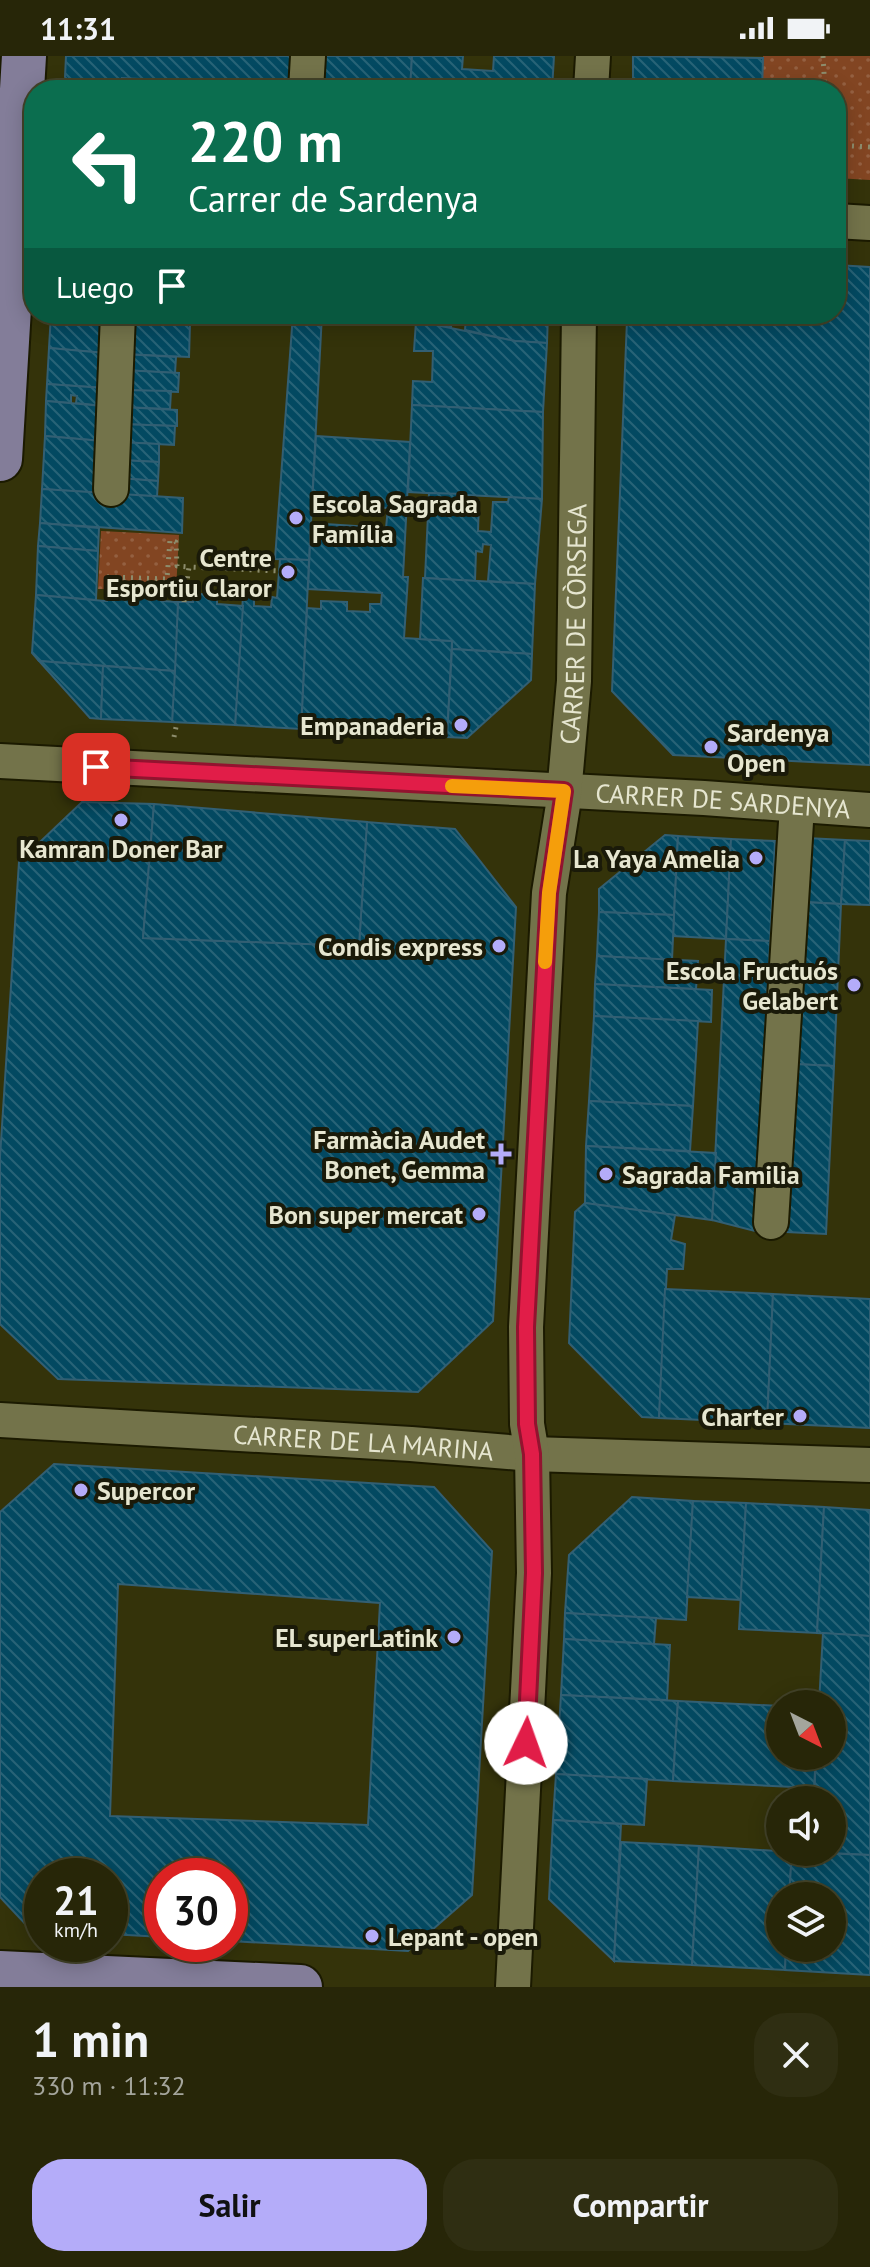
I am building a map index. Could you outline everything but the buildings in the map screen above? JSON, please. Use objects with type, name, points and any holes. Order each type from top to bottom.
[{"type":"main road","points":[[0,459],[24,56]]},
{"type":"main road","points":[[0,1973],[300,1987]]},
{"type":"street","points":[[307,80],[308,56]]},
{"type":"street","points":[[592,80],[593,56]]},
{"type":"street","points":[[846,222],[870,223]]},
{"type":"street","points":[[111,489],[118,324]]},
{"type":"street","name":"CARRER DE CÒRSEGA","points":[[513,1987],[534,1583],[526,1327],[549,893],[564,791],[574,681],[579,324]]},
{"type":"street","name":"CARRER DE SARDENYA","points":[[0,761],[870,810]]},
{"type":"street","points":[[771,1222],[797,806]]},
{"type":"street","name":"CARRER DE LA MARINA","points":[[0,1420],[532,1454],[870,1465]]},
{"type":"path","points":[[823,56],[824,80]]},
{"type":"path","points":[[846,146],[870,147]]},
{"type":"path","points":[[107,577],[167,579],[170,540],[176,542],[177,566],[279,571]]},
{"type":"path","points":[[184,602],[189,567]]},
{"type":"path","points":[[174,737],[177,722]]},
{"type":"shaded area","points":[[763,56],[870,56],[870,180],[846,179],[846,80],[762,80]]},
{"type":"shaded area","points":[[101,531],[179,535],[176,590],[98,589]]},
{"type":"slow traffic","points":[[452,786],[564,791],[549,893],[545,962]]},
{"type":"place","name":"Escola Sagrada Família","points":[[296,518]]},
{"type":"place","name":"Centre Esportiu Claror","points":[[288,572]]},
{"type":"place","name":"Empanaderia","points":[[461,725]]},
{"type":"place","name":"Sardenya Open","points":[[711,747]]},
{"type":"place","name":"Kamran Doner Bar","points":[[121,820]]},
{"type":"place","name":"La Yaya Amelia","points":[[756,858]]},
{"type":"place","name":"Condis express","points":[[499,946]]},
{"type":"place","name":"Escola Fructuós Gelabert","points":[[854,985]]},
{"type":"place","name":"Farmàcia Audet Bonet, Gemma","points":[[501,1154]]},
{"type":"place","name":"Sagrada Familia","points":[[606,1174]]},
{"type":"place","name":"Bon super mercat","points":[[479,1214]]},
{"type":"place","name":"Charter","points":[[800,1416]]},
{"type":"place","name":"Supercor","points":[[81,1490]]},
{"type":"place","name":"EL superLatink","points":[[454,1637]]},
{"type":"place","name":"Lepant - open","points":[[372,1936]]},
{"type":"route","points":[[96,767],[564,791],[549,893],[526,1327],[534,1573],[526,1743]]}]
